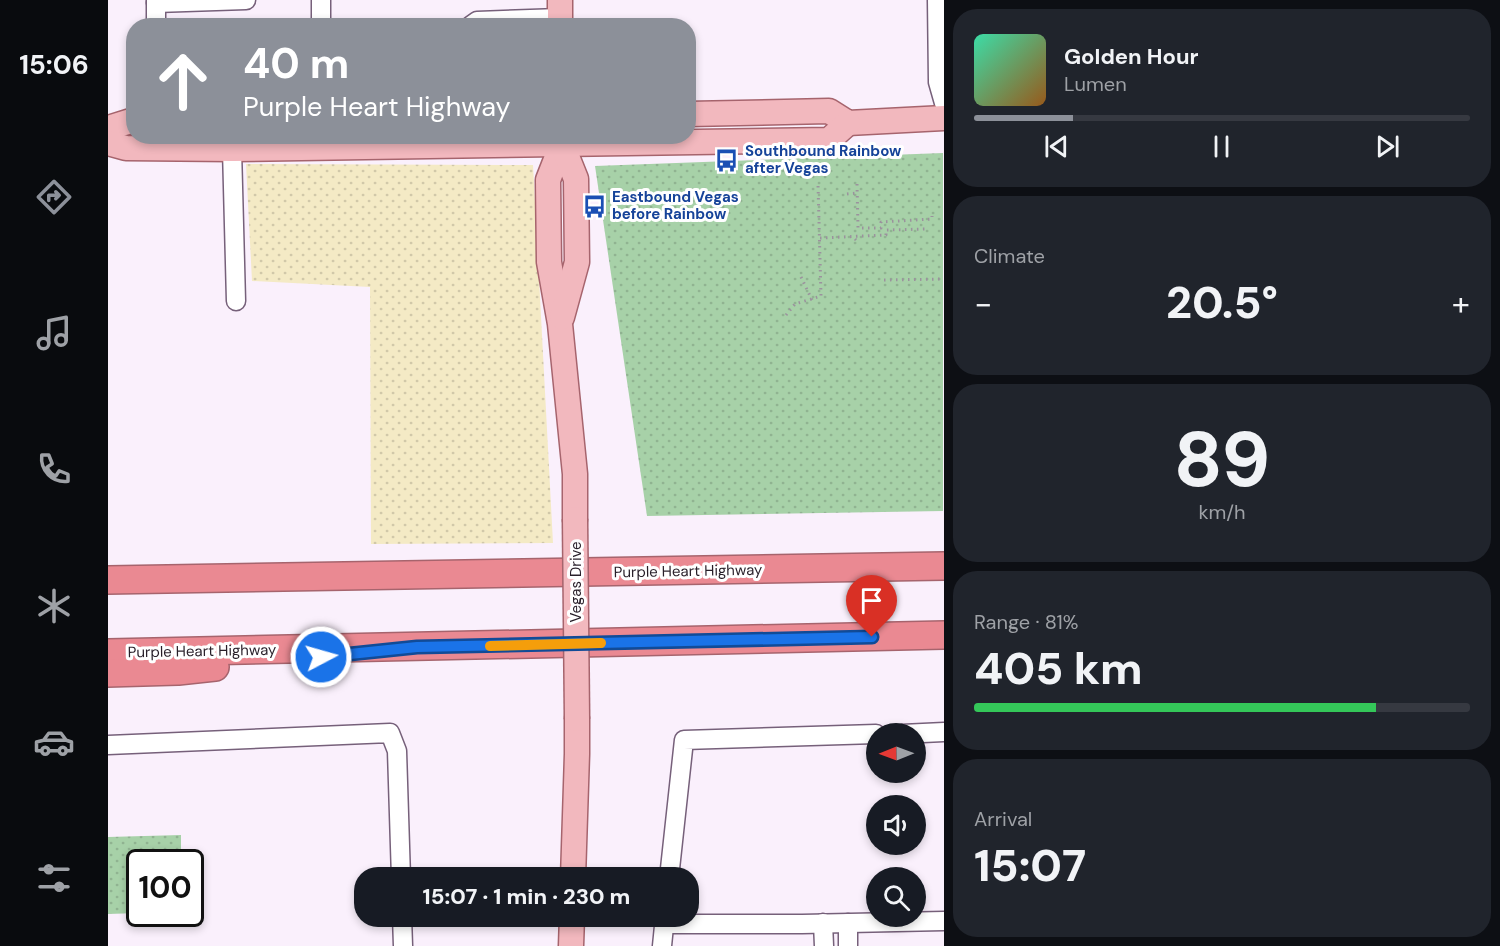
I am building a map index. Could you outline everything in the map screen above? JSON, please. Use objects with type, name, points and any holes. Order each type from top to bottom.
[{"type":"highway","name":"Purple Heart Highway","points":[[108,580],[944,566]]},
{"type":"highway","name":"Purple Heart Highway","points":[[108,653],[944,635]]},
{"type":"highway","points":[[108,673],[178,671],[417,647]]},
{"type":"main road","points":[[696,114],[829,111],[848,123],[944,118]]},
{"type":"main road","points":[[108,128],[126,122]]},
{"type":"main road","points":[[696,140],[830,140],[848,123]]},
{"type":"main road","points":[[108,143],[126,148],[232,149],[415,144]]},
{"type":"main road","name":"Vegas Drive","points":[[563,144],[576,179],[577,262],[560,324],[575,474],[577,753],[573,867]]},
{"type":"main road","points":[[571,946],[572,927]]},
{"type":"street","points":[[156,18],[156,1],[246,0]]},
{"type":"street","points":[[321,0],[321,18]]},
{"type":"street","points":[[937,0],[938,82],[944,103]]},
{"type":"street","points":[[543,18],[560,15]]},
{"type":"street","points":[[232,149],[236,301]]},
{"type":"street","points":[[926,733],[944,732]]},
{"type":"street","points":[[108,745],[390,734],[397,751],[400,867]]},
{"type":"street","points":[[670,867],[684,740],[866,734]]},
{"type":"street","points":[[699,921],[823,923],[944,921]]},
{"type":"street","points":[[848,922],[848,946]]},
{"type":"street","points":[[823,923],[824,946]]},
{"type":"street","points":[[402,927],[402,946]]},
{"type":"street","points":[[662,946],[664,927]]},
{"type":"path","points":[[786,315],[795,304],[821,296],[818,184]]},
{"type":"path","points":[[856,239],[857,184]]},
{"type":"path","points":[[847,194],[857,193]]},
{"type":"path","points":[[881,235],[881,222],[932,219],[932,216]]},
{"type":"path","points":[[858,228],[881,228]]},
{"type":"path","points":[[819,238],[856,239],[886,235],[886,231],[927,229]]},
{"type":"path","points":[[801,277],[812,300]]},
{"type":"path","points":[[884,280],[944,279]]},
{"type":"sand","points":[[246,164],[533,165],[553,543],[371,544],[370,287],[252,281]]},
{"type":"green space","points":[[943,153],[943,511],[647,516],[595,166]]},
{"type":"green space","points":[[181,835],[181,849],[126,849],[126,913],[108,914],[108,837]]},
{"type":"slow traffic","points":[[490,646],[601,643]]},
{"type":"place","name":"Southbound Rainbow after Vegas","points":[[727,160]]},
{"type":"place","name":"Eastbound Vegas before Rainbow","points":[[594,206]]},
{"type":"route","points":[[321,657],[417,647],[872,637]]}]
